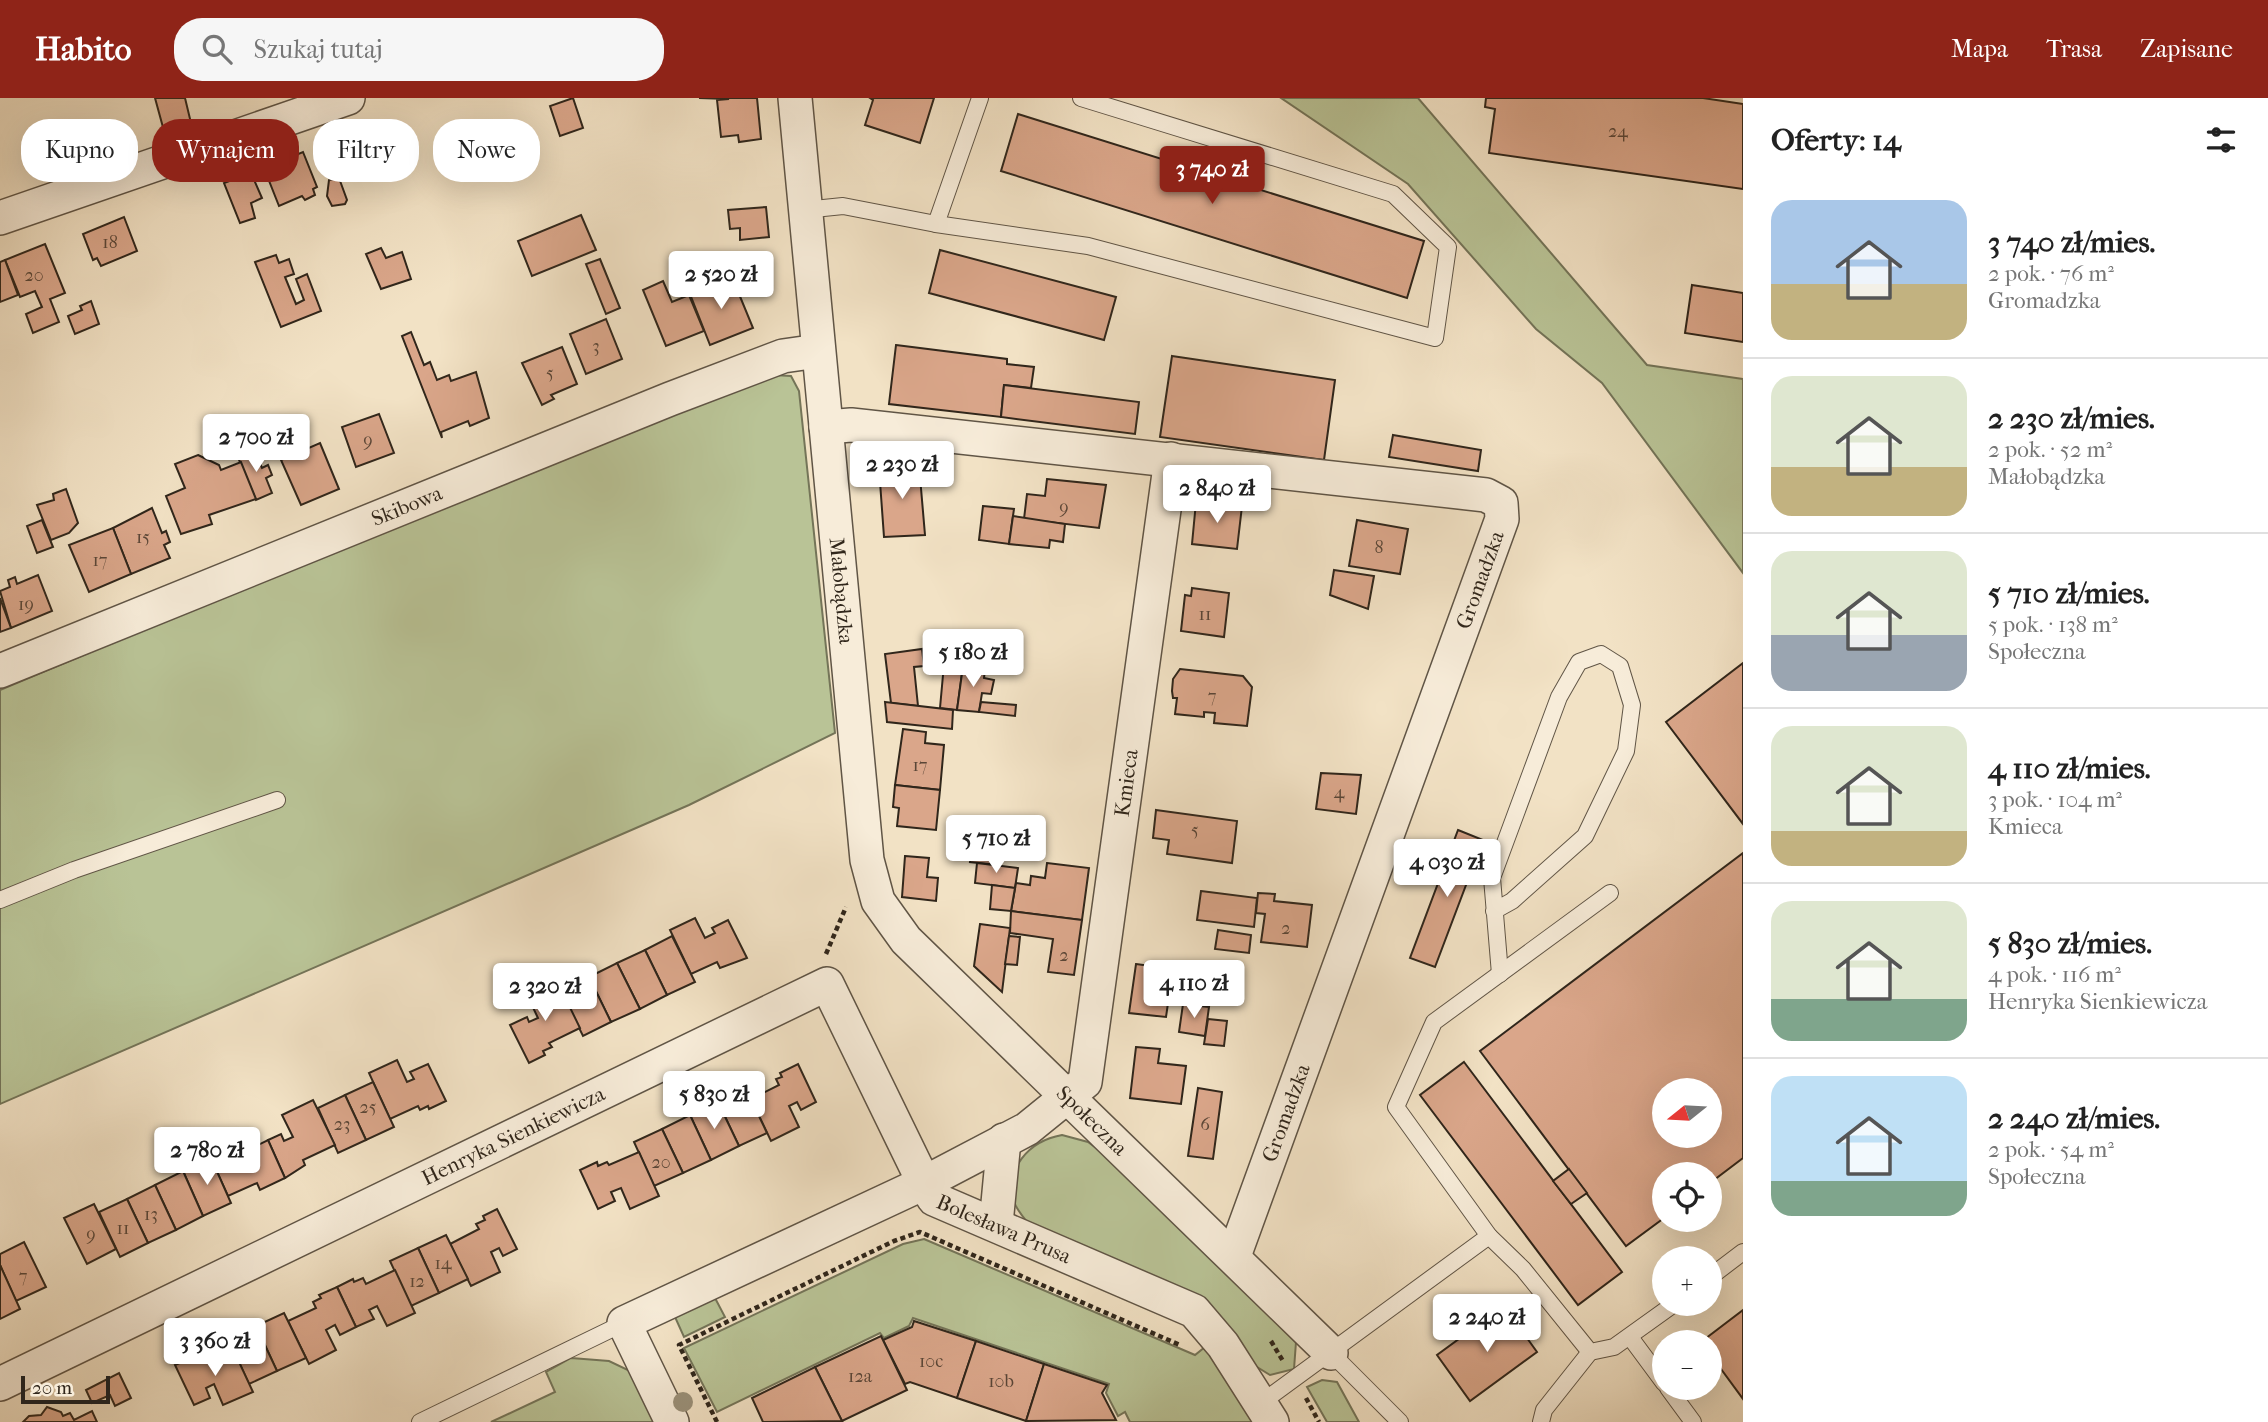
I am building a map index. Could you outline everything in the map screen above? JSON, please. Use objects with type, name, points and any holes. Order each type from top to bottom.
[{"type":"street","points":[[0,218],[348,98]]},
{"type":"street","name":"Małobądzka","points":[[795,98],[866,847],[872,875]]},
{"type":"street","name":"Skibowa","points":[[0,671],[670,398],[783,356],[818,351]]},
{"type":"street","name":"Gromadzka","points":[[826,427],[851,425],[1171,459],[1486,495],[1501,503],[1502,519],[1234,1256]]},
{"type":"street","name":"Kmieca","points":[[924,1182],[1027,1129],[1084,1082],[1171,459]]},
{"type":"street","name":"Społeczna","points":[[872,875],[878,901],[906,940],[1331,1353]]},
{"type":"street","points":[[827,984],[924,1182]]},
{"type":"street","name":"Henryka Sienkiewicza","points":[[0,1384],[827,984]]},
{"type":"street","points":[[996,1224],[1004,1140]]},
{"type":"street","name":"Bolesława Prusa","points":[[624,1323],[924,1182],[934,1199],[1194,1311],[1213,1334],[1266,1413]]},
{"type":"street","points":[[624,1323],[672,1422]]},
{"type":"lane","points":[[936,224],[980,98]]},
{"type":"lane","points":[[804,210],[843,206],[936,224],[1087,246],[1435,338],[1448,247],[1393,194],[1081,98]]},
{"type":"lane","points":[[1494,911],[1513,901],[1585,836],[1626,751],[1632,705],[1620,666],[1601,654],[1579,662],[1559,697],[1492,878],[1494,911],[1500,974]]},
{"type":"lane","points":[[0,900],[74,870],[277,800]]},
{"type":"lane","points":[[1590,1352],[1523,1269],[1489,1236],[1396,1107],[1434,1021],[1610,893]]},
{"type":"lane","points":[[1266,1413],[1296,1380],[1489,1236]]},
{"type":"lane","points":[[1722,1268],[1743,1252]]},
{"type":"lane","points":[[1541,1422],[1544,1409],[1590,1352],[1614,1347],[1658,1316]]},
{"type":"lane","points":[[420,1422],[624,1323]]},
{"type":"lane","points":[[1630,1337],[1652,1367]]},
{"type":"lane","points":[[1331,1353],[1400,1422]]},
{"type":"lane","points":[[1677,1400],[1693,1422]]},
{"type":"path","points":[[827,984],[824,958],[855,886],[872,875]]},
{"type":"path","points":[[717,1422],[679,1345],[894,1241],[920,1232],[1192,1350],[1213,1334]]},
{"type":"path","points":[[1268,1336],[1296,1380]]},
{"type":"green space","points":[[1281,98],[1418,98],[1647,365],[1743,379],[1743,573],[1602,383],[1536,329],[1408,184]]},
{"type":"green space","points":[[773,375],[791,376],[799,391],[835,733],[689,805],[0,1104],[0,690],[451,501]]},
{"type":"green space","points":[[1062,1135],[1088,1142],[1114,1161],[1296,1342],[1294,1369],[1270,1375],[1031,1227],[1015,1204],[1012,1191],[1016,1168],[1029,1150],[1050,1138]]},
{"type":"green space","points":[[924,1239],[1195,1355],[1205,1347],[1256,1422],[1130,1422],[1125,1412],[1118,1416],[1106,1393],[1109,1384],[913,1318],[909,1326],[884,1338],[880,1333],[717,1412],[684,1348],[903,1244]]},
{"type":"green space","points":[[715,1298],[725,1317],[684,1337],[675,1317]]},
{"type":"green space","points":[[571,1358],[609,1361],[630,1371],[657,1422],[491,1422],[555,1392],[546,1372]]},
{"type":"green space","points":[[1322,1380],[1337,1382],[1359,1422],[1327,1422],[1307,1387]]},
{"type":"building","points":[[155,98],[185,98],[190,119],[161,119]]},
{"type":"building","points":[[573,98],[583,128],[560,136],[550,106]]},
{"type":"building","points":[[699,98],[757,98],[761,139],[739,142],[738,135],[721,137],[717,100],[729,99]]},
{"type":"building","points":[[870,98],[934,98],[920,143],[865,125],[873,100]]},
{"type":"building","points":[[1486,98],[1703,98],[1743,104],[1743,189],[1489,153],[1495,109],[1485,107]]},
{"type":"building","points":[[1018,114],[1424,241],[1407,298],[1001,171]]},
{"type":"building","points":[[303,152],[317,187],[313,189],[315,195],[305,200],[302,196],[279,206],[270,182],[299,182],[299,154]]},
{"type":"building","points":[[255,182],[262,198],[251,203],[255,218],[240,223],[224,183]]},
{"type":"building","points":[[329,182],[340,182],[347,200],[345,204],[332,206],[327,196]]},
{"type":"building","points":[[766,207],[769,237],[740,240],[740,228],[730,229],[728,210]]},
{"type":"building","points":[[581,215],[596,250],[532,276],[518,241]]},
{"type":"building","points":[[124,217],[137,251],[101,266],[97,258],[93,260],[83,234]]},
{"type":"building","points":[[45,244],[65,293],[50,299],[59,322],[33,333],[26,314],[42,307],[35,291],[20,297],[5,260]]},
{"type":"building","points":[[381,248],[386,258],[402,252],[411,279],[381,289],[366,254]]},
{"type":"building","points":[[940,250],[1116,297],[1104,340],[929,293]]},
{"type":"building","points":[[276,255],[279,263],[289,259],[294,274],[285,277],[296,304],[304,300],[296,279],[307,274],[321,311],[281,327],[255,262]]},
{"type":"building","points":[[600,259],[620,308],[606,314],[586,264]]},
{"type":"building","points":[[5,260],[18,295],[0,302],[0,262]]},
{"type":"building","points":[[732,277],[753,328],[710,345],[690,294]]},
{"type":"building","points":[[663,281],[672,302],[689,295],[704,331],[666,346],[643,290]]},
{"type":"building","points":[[1692,285],[1743,293],[1743,342],[1685,333]]},
{"type":"building","points":[[91,301],[99,324],[75,334],[68,316],[82,310],[80,306]]},
{"type":"building","points":[[606,319],[622,359],[586,374],[570,334]]},
{"type":"building","points":[[411,332],[424,365],[430,362],[437,380],[449,375],[451,381],[476,372],[489,418],[470,426],[468,421],[441,432],[442,438],[402,336]]},
{"type":"building","points":[[896,345],[1007,359],[1007,364],[1034,367],[1031,388],[1004,385],[1001,417],[889,404]]},
{"type":"building","points":[[562,347],[577,384],[551,395],[554,399],[542,405],[522,363]]},
{"type":"building","points":[[1172,356],[1335,380],[1324,460],[1160,437]]},
{"type":"building","points":[[1004,385],[1139,402],[1135,434],[1001,417]]},
{"type":"building","points":[[379,414],[394,453],[356,467],[342,427]]},
{"type":"building","points":[[247,434],[253,448],[237,455],[232,440]]},
{"type":"building","points":[[1393,435],[1481,450],[1478,471],[1389,457]]},
{"type":"building","points":[[320,443],[339,489],[301,505],[281,460]]},
{"type":"building","points":[[253,448],[262,468],[268,465],[272,475],[266,478],[272,493],[256,500],[237,455]]},
{"type":"building","points":[[198,455],[219,465],[221,470],[241,462],[256,499],[209,515],[212,524],[181,534],[166,496],[185,488],[175,464]]},
{"type":"building","points":[[919,465],[925,535],[884,537],[879,468]]},
{"type":"building","points":[[1047,479],[1106,485],[1099,528],[1024,519],[1027,494],[1045,496]]},
{"type":"building","points":[[66,489],[78,523],[69,533],[51,540],[37,505],[54,500],[53,494]]},
{"type":"building","points":[[1196,502],[1242,506],[1237,549],[1192,544]]},
{"type":"building","points":[[983,506],[1014,509],[1009,544],[979,540]]},
{"type":"building","points":[[152,508],[162,533],[166,531],[170,542],[164,545],[170,558],[131,574],[113,528]]},
{"type":"building","points":[[1013,516],[1065,524],[1063,542],[1050,540],[1049,548],[1009,544]]},
{"type":"building","points":[[42,520],[53,547],[37,553],[27,526]]},
{"type":"building","points":[[1357,520],[1408,529],[1400,574],[1349,566]]},
{"type":"building","points":[[113,528],[131,574],[89,592],[69,545]]},
{"type":"building","points":[[1334,570],[1374,576],[1368,609],[1330,595]]},
{"type":"building","points":[[38,575],[52,611],[11,628],[0,591],[10,587],[8,580],[15,577],[17,584]]},
{"type":"building","points":[[1192,588],[1229,593],[1224,637],[1181,631],[1185,595],[1191,596]]},
{"type":"building","points":[[0,598],[11,628],[0,632]]},
{"type":"building","points":[[922,649],[924,666],[914,667],[918,706],[891,703],[885,654]]},
{"type":"building","points":[[1743,663],[1743,824],[1666,722]]},
{"type":"building","points":[[944,664],[963,666],[957,710],[940,708]]},
{"type":"building","points":[[963,666],[985,670],[984,678],[994,680],[991,694],[982,693],[979,712],[957,710]]},
{"type":"building","points":[[1180,669],[1243,676],[1252,687],[1247,726],[1214,723],[1215,713],[1204,712],[1204,717],[1175,714],[1177,698],[1173,698],[1173,679]]},
{"type":"building","points":[[885,702],[953,710],[952,729],[887,722]]},
{"type":"building","points":[[981,702],[1016,705],[1015,716],[979,712]]},
{"type":"building","points":[[903,729],[926,732],[925,743],[944,745],[940,790],[895,785]]},
{"type":"building","points":[[1321,773],[1361,775],[1356,814],[1316,809]]},
{"type":"building","points":[[895,785],[940,790],[936,830],[897,826],[899,808],[893,807]]},
{"type":"building","points":[[1156,810],[1237,821],[1232,863],[1167,854],[1169,840],[1153,838]]},
{"type":"building","points":[[1458,830],[1483,840],[1435,967],[1410,958]]},
{"type":"building","points":[[973,845],[1000,849],[998,865],[970,862]]},
{"type":"building","points":[[1743,853],[1743,1158],[1722,1174],[1722,1162],[1652,1162],[1652,1227],[1626,1246],[1480,1051]]},
{"type":"building","points":[[905,856],[929,858],[927,877],[938,878],[936,901],[902,897]]},
{"type":"building","points":[[977,863],[1018,868],[1015,888],[975,883]]},
{"type":"building","points":[[1047,863],[1089,868],[1082,920],[1011,911],[1016,883],[1030,885],[1031,876],[1045,878]]},
{"type":"building","points":[[992,885],[1015,888],[1011,911],[990,909]]},
{"type":"building","points":[[1201,891],[1257,898],[1254,927],[1197,920]]},
{"type":"building","points":[[1258,893],[1275,894],[1274,901],[1312,905],[1307,947],[1261,942],[1265,914],[1256,913]]},
{"type":"building","points":[[1011,911],[1082,920],[1074,975],[1048,972],[1053,939],[1010,933]]},
{"type":"building","points":[[695,918],[705,938],[715,933],[712,928],[728,920],[747,958],[720,968],[717,962],[691,974],[670,930]]},
{"type":"building","points":[[980,924],[1010,928],[1002,992],[974,966]]},
{"type":"building","points":[[1218,930],[1251,935],[1249,953],[1215,949]]},
{"type":"building","points":[[672,936],[695,982],[667,995],[645,950]]},
{"type":"building","points":[[1009,936],[1020,937],[1017,965],[1005,964]]},
{"type":"building","points":[[645,950],[667,995],[640,1009],[617,963]]},
{"type":"building","points":[[617,963],[640,1009],[611,1022],[589,977]]},
{"type":"building","points":[[1136,964],[1173,969],[1166,1017],[1129,1013]]},
{"type":"building","points":[[589,977],[611,1022],[583,1036],[561,991]]},
{"type":"building","points":[[558,983],[580,1028],[549,1043],[552,1047],[543,1051],[545,1055],[529,1063],[510,1025],[527,1017],[529,1022],[538,1018],[528,997]]},
{"type":"building","points":[[1183,1004],[1209,1007],[1205,1036],[1179,1032]]},
{"type":"building","points":[[1208,1019],[1227,1021],[1224,1046],[1204,1044]]},
{"type":"building","points":[[1136,1047],[1160,1049],[1158,1063],[1186,1066],[1181,1104],[1130,1098]]},
{"type":"building","points":[[397,1060],[407,1082],[414,1079],[410,1072],[428,1064],[446,1101],[429,1109],[428,1106],[420,1110],[418,1106],[390,1119],[369,1073]]},
{"type":"building","points":[[1464,1062],[1622,1272],[1578,1305],[1420,1095]]},
{"type":"building","points":[[798,1064],[816,1102],[801,1110],[797,1102],[789,1106],[799,1127],[771,1141],[751,1099],[779,1085],[776,1079],[782,1077],[780,1073]]},
{"type":"building","points":[[373,1082],[394,1127],[366,1140],[345,1095]]},
{"type":"building","points":[[1198,1088],[1222,1092],[1213,1159],[1188,1156]]},
{"type":"building","points":[[746,1089],[767,1133],[739,1146],[718,1102]]},
{"type":"building","points":[[345,1095],[366,1140],[338,1153],[318,1108]]},
{"type":"building","points":[[313,1100],[335,1145],[303,1160],[305,1165],[285,1178],[268,1140],[281,1134],[284,1141],[293,1137],[282,1115]]},
{"type":"building","points":[[718,1102],[739,1146],[711,1160],[690,1115]]},
{"type":"building","points":[[690,1115],[711,1160],[683,1173],[662,1129]]},
{"type":"building","points":[[662,1129],[683,1173],[654,1186],[634,1142]]},
{"type":"building","points":[[236,1137],[246,1159],[253,1156],[250,1149],[268,1140],[285,1178],[260,1190],[257,1183],[228,1196],[207,1150]]},
{"type":"building","points":[[639,1152],[659,1196],[630,1209],[621,1188],[611,1192],[615,1201],[598,1209],[580,1170],[597,1162],[598,1166],[607,1162],[609,1165]]},
{"type":"building","points":[[211,1158],[231,1203],[203,1216],[183,1171]]},
{"type":"building","points":[[1569,1169],[1587,1193],[1571,1204],[1553,1181]]},
{"type":"building","points":[[183,1171],[203,1216],[176,1230],[155,1185]]},
{"type":"building","points":[[155,1185],[176,1230],[148,1243],[127,1199]]},
{"type":"building","points":[[127,1199],[148,1243],[120,1257],[99,1212]]},
{"type":"building","points":[[94,1204],[116,1249],[87,1264],[64,1218]]},
{"type":"building","points":[[497,1209],[517,1249],[503,1256],[499,1248],[491,1252],[500,1272],[471,1286],[450,1244],[479,1229],[476,1224],[485,1220],[483,1216]]},
{"type":"building","points":[[446,1235],[468,1279],[439,1293],[418,1248]]},
{"type":"building","points":[[24,1242],[46,1287],[16,1301],[0,1265],[0,1254]]},
{"type":"building","points":[[418,1248],[439,1293],[411,1306],[390,1261]]},
{"type":"building","points":[[0,1265],[20,1309],[0,1319]]},
{"type":"building","points":[[395,1270],[415,1313],[387,1326],[377,1306],[369,1310],[374,1319],[356,1327],[337,1287],[353,1279],[354,1282],[363,1278],[366,1284]]},
{"type":"building","points":[[337,1287],[356,1327],[340,1335],[335,1325],[326,1330],[336,1350],[309,1364],[288,1321],[316,1308],[313,1302],[321,1298],[319,1295]]},
{"type":"building","points":[[1504,1306],[1537,1352],[1470,1401],[1437,1355]]},
{"type":"building","points":[[1743,1310],[1743,1399],[1722,1370],[1722,1330],[1717,1330]]},
{"type":"building","points":[[284,1313],[306,1358],[277,1371],[256,1326]]},
{"type":"building","points":[[914,1321],[976,1341],[957,1398],[910,1382],[905,1384],[883,1340],[912,1327]]},
{"type":"building","points":[[256,1326],[277,1371],[249,1384],[228,1339]]},
{"type":"building","points":[[881,1336],[907,1390],[842,1421],[815,1367]]},
{"type":"building","points":[[976,1341],[1044,1364],[1026,1421],[957,1398]]},
{"type":"building","points":[[233,1349],[253,1392],[223,1405],[214,1384],[206,1388],[210,1398],[194,1405],[175,1365],[191,1358],[193,1362],[202,1358],[204,1362]]},
{"type":"building","points":[[1044,1364],[1107,1385],[1102,1393],[1116,1420],[1026,1421]]},
{"type":"building","points":[[815,1367],[842,1421],[763,1422],[752,1398]]},
{"type":"building","points":[[119,1373],[131,1398],[115,1406],[110,1395],[92,1403],[86,1390]]},
{"type":"building","points":[[47,1407],[61,1412],[63,1416],[70,1413],[74,1420],[92,1411],[97,1422],[23,1422],[29,1416],[41,1415]]}]
